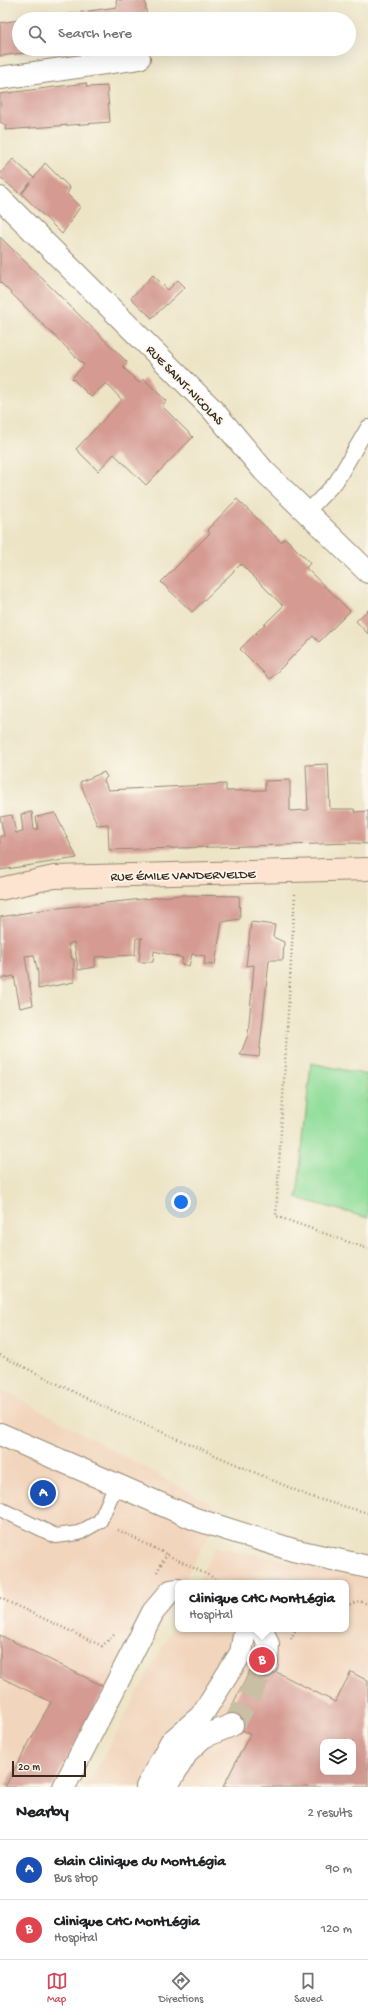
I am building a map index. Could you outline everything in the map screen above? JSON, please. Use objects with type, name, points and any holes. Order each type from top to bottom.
[{"type":"main road","name":"RUE ÉMILE VANDERVELDE","points":[[0,890],[54,877],[368,869]]},
{"type":"street","points":[[0,78],[139,58]]},
{"type":"street","name":"RUE SAINT-NICOLAS","points":[[0,198],[212,408],[264,471],[368,572]]},
{"type":"street","points":[[0,1434],[194,1519],[293,1550],[368,1567]]},
{"type":"street","points":[[64,1787],[153,1612],[171,1591],[175,1590]]},
{"type":"street","points":[[148,1787],[171,1742],[202,1716],[241,1653],[244,1632]]},
{"type":"street","points":[[263,1632],[268,1644],[265,1666]]},
{"type":"street","points":[[166,1787],[188,1751],[203,1737],[232,1725]]},
{"type":"lane","points":[[306,513],[336,482],[368,426]]},
{"type":"lane","points":[[0,1509],[56,1536],[78,1533],[100,1521],[116,1485]]},
{"type":"path","points":[[296,872],[276,1216],[368,1249]]},
{"type":"path","points":[[0,1355],[100,1405],[310,1497],[368,1513]]},
{"type":"path","points":[[100,1521],[218,1580]]},
{"type":"path","points":[[156,1574],[167,1554]]},
{"type":"path","points":[[0,1598],[102,1646],[119,1630]]},
{"type":"path","points":[[349,1605],[359,1601],[368,1604]]},
{"type":"shaded area","points":[[0,1388],[222,1510],[184,1580],[175,1580],[175,1597],[73,1787],[0,1787]]},
{"type":"shaded area","points":[[216,1547],[368,1578],[368,1787],[87,1787],[175,1624],[175,1632],[349,1632],[349,1580],[199,1580]]},
{"type":"green space","points":[[311,1063],[368,1075],[368,1218],[297,1198]]},
{"type":"building","points":[[116,0],[145,0],[146,12],[82,12],[117,7]]},
{"type":"building","points":[[12,21],[12,54],[0,56],[0,23]]},
{"type":"building","points":[[86,83],[87,87],[107,86],[110,122],[5,130],[6,125],[0,122],[0,94]]},
{"type":"building","points":[[13,159],[34,178],[45,163],[70,188],[67,194],[80,207],[62,234],[22,194],[31,182],[20,194],[0,177],[0,174]]},
{"type":"building","points":[[0,237],[127,362],[123,367],[139,383],[144,379],[166,401],[162,406],[193,437],[146,485],[114,454],[98,471],[76,449],[122,400],[106,383],[91,397],[72,378],[84,365],[0,282]]},
{"type":"building","points":[[153,275],[168,290],[178,280],[185,287],[152,318],[131,298]]},
{"type":"building","points":[[237,499],[281,542],[285,538],[310,563],[306,568],[350,611],[319,642],[313,636],[270,679],[240,649],[283,606],[241,564],[192,612],[161,582],[210,533],[207,530]]},
{"type":"building","points":[[368,610],[368,634],[356,621]]},
{"type":"building","points":[[328,764],[330,809],[354,809],[355,812],[368,811],[368,844],[354,843],[109,850],[108,824],[97,825],[80,782],[104,772],[107,777],[104,780],[108,790],[226,784],[226,791],[265,790],[265,781],[290,780],[290,811],[308,810],[306,765]]},
{"type":"building","points":[[32,812],[34,830],[38,829],[36,817],[55,813],[77,858],[0,870],[0,836],[4,836],[0,817],[12,815],[16,833],[23,832],[21,814]]},
{"type":"building","points":[[180,895],[239,896],[240,919],[222,922],[215,965],[204,964],[205,956],[192,954],[189,966],[181,964],[183,958],[154,951],[153,962],[139,962],[141,939],[143,938],[136,938],[135,955],[95,957],[95,967],[78,970],[74,942],[68,944],[72,959],[74,959],[74,982],[38,989],[38,973],[34,955],[25,956],[33,1005],[20,1008],[14,976],[0,979],[0,917],[49,909]]},
{"type":"building","points":[[251,922],[275,925],[273,937],[284,942],[283,960],[269,960],[259,1057],[240,1055],[248,1035],[254,965],[246,966]]},
{"type":"building","points":[[0,1635],[105,1687],[52,1787],[5,1787],[51,1702],[0,1677]]},
{"type":"building","points":[[255,1661],[335,1702],[351,1672],[368,1681],[368,1787],[223,1787],[250,1734],[224,1721]]},
{"type":"tunnel","points":[[232,1725],[236,1721],[265,1666]]},
{"type":"place","name":"Glain Clinique du MontLégia","points":[[43,1493]]},
{"type":"place","name":"Clinique CHC MontLégia","points":[[262,1660]]}]
